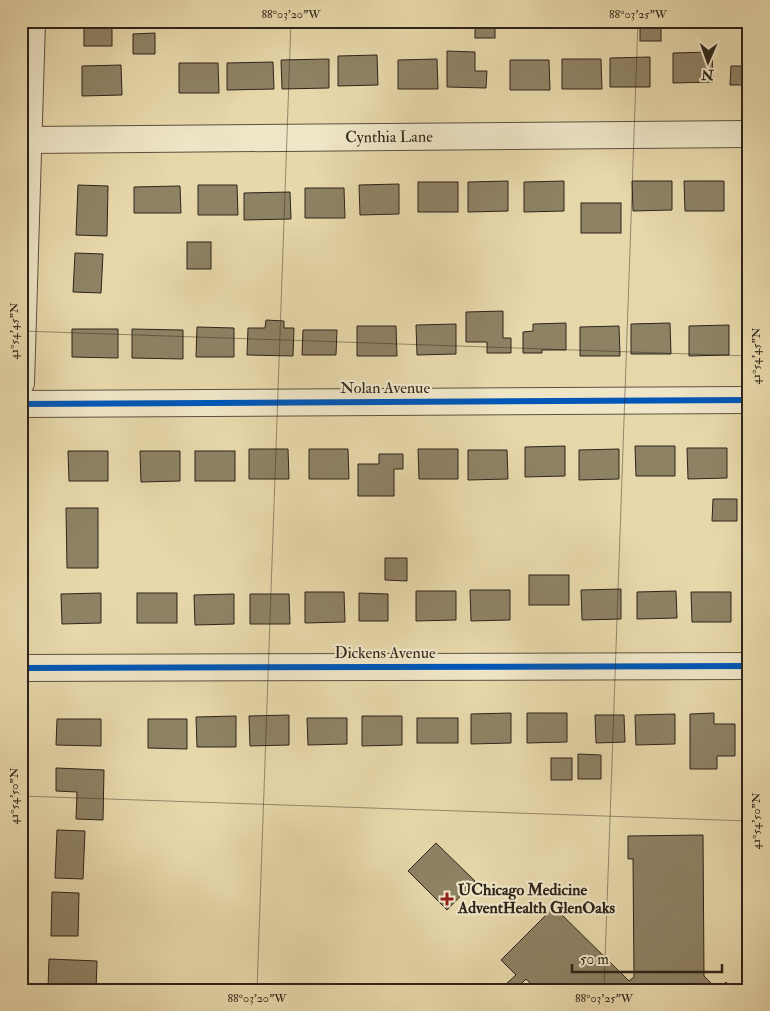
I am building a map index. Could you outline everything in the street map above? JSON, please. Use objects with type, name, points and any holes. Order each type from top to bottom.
[{"type":"street","points":[[21,383],[25,167],[29,140],[32,21]]},
{"type":"street","name":"Cynthia Lane","points":[[29,140],[749,134]]},
{"type":"street","name":"Nolan Avenue","points":[[21,404],[749,400]]},
{"type":"street","name":"Dickens Avenue","points":[[21,668],[749,666]]},
{"type":"building","points":[[84,21],[112,21],[112,46],[84,46]]},
{"type":"building","points":[[475,21],[495,21],[495,38],[475,38]]},
{"type":"building","points":[[640,21],[661,21],[661,41],[640,41]]},
{"type":"building","points":[[155,33],[155,54],[133,54],[133,34]]},
{"type":"building","points":[[447,51],[475,52],[475,71],[487,71],[486,88],[447,87]]},
{"type":"building","points":[[712,52],[713,82],[673,83],[673,53]]},
{"type":"building","points":[[377,55],[378,85],[338,86],[338,56]]},
{"type":"building","points":[[650,57],[650,87],[610,87],[610,58]]},
{"type":"building","points":[[329,59],[329,88],[282,89],[281,60]]},
{"type":"building","points":[[437,59],[438,89],[398,89],[398,60]]},
{"type":"building","points":[[562,59],[601,59],[602,89],[562,89]]},
{"type":"building","points":[[510,60],[549,60],[550,90],[510,90]]},
{"type":"building","points":[[273,62],[274,89],[227,90],[227,63]]},
{"type":"building","points":[[179,63],[218,63],[219,93],[179,93]]},
{"type":"building","points":[[121,65],[122,95],[82,96],[82,66]]},
{"type":"building","points":[[731,66],[749,66],[749,85],[730,85]]},
{"type":"building","points":[[508,181],[508,211],[468,212],[468,182]]},
{"type":"building","points":[[564,181],[564,211],[524,212],[524,182]]},
{"type":"building","points":[[632,181],[672,181],[672,210],[633,211]]},
{"type":"building","points":[[684,181],[724,181],[724,211],[685,211]]},
{"type":"building","points":[[418,182],[458,182],[458,212],[418,212]]},
{"type":"building","points":[[399,184],[399,214],[360,215],[359,185]]},
{"type":"building","points":[[78,185],[108,186],[107,236],[76,235]]},
{"type":"building","points":[[198,185],[237,185],[238,215],[198,215]]},
{"type":"building","points":[[180,186],[181,213],[134,213],[134,187]]},
{"type":"building","points":[[305,188],[344,188],[345,218],[305,218]]},
{"type":"building","points":[[290,192],[291,219],[244,220],[244,193]]},
{"type":"building","points":[[581,203],[621,203],[621,233],[581,233]]},
{"type":"building","points":[[187,242],[211,242],[211,269],[187,269]]},
{"type":"building","points":[[75,253],[103,254],[101,293],[73,292]]},
{"type":"building","points":[[503,311],[503,338],[511,338],[511,353],[487,353],[487,342],[466,342],[466,312]]},
{"type":"building","points":[[266,320],[284,321],[284,328],[294,328],[293,356],[247,355],[248,328],[265,328]]},
{"type":"building","points":[[566,323],[566,350],[542,350],[542,353],[523,353],[523,332],[533,331],[533,324]]},
{"type":"building","points":[[670,323],[671,354],[631,354],[631,324]]},
{"type":"building","points":[[456,324],[456,354],[417,355],[416,325]]},
{"type":"building","points":[[729,325],[729,355],[689,356],[689,326]]},
{"type":"building","points":[[357,326],[396,326],[397,356],[357,356]]},
{"type":"building","points":[[619,326],[620,356],[580,356],[580,327]]},
{"type":"building","points":[[197,327],[234,328],[234,357],[196,357]]},
{"type":"building","points":[[72,329],[118,329],[118,358],[72,357]]},
{"type":"building","points":[[132,329],[183,330],[183,359],[132,358]]},
{"type":"building","points":[[303,330],[337,330],[336,355],[302,355]]},
{"type":"building","points":[[565,446],[565,476],[525,477],[525,447]]},
{"type":"building","points":[[635,446],[675,446],[675,476],[636,476]]},
{"type":"building","points":[[687,448],[727,448],[727,478],[688,479]]},
{"type":"building","points":[[249,449],[288,449],[289,479],[249,479]]},
{"type":"building","points":[[309,449],[348,449],[349,479],[309,479]]},
{"type":"building","points":[[418,449],[458,449],[458,479],[419,479]]},
{"type":"building","points":[[619,449],[619,479],[579,480],[579,450]]},
{"type":"building","points":[[468,450],[507,450],[508,479],[468,480]]},
{"type":"building","points":[[68,451],[108,451],[108,481],[69,481]]},
{"type":"building","points":[[140,451],[180,451],[180,481],[141,482]]},
{"type":"building","points":[[195,451],[235,451],[235,481],[195,481]]},
{"type":"building","points":[[379,454],[403,454],[403,469],[394,469],[394,496],[358,496],[358,464],[379,464]]},
{"type":"building","points":[[713,499],[737,499],[737,521],[712,521]]},
{"type":"building","points":[[66,508],[98,508],[98,568],[67,568]]},
{"type":"building","points":[[385,558],[407,558],[407,581],[385,580]]},
{"type":"building","points":[[749,572],[749,602],[747,601]]},
{"type":"building","points":[[529,575],[569,575],[569,605],[529,605]]},
{"type":"building","points":[[621,589],[621,619],[582,620],[581,590]]},
{"type":"building","points":[[470,590],[510,590],[510,620],[471,621]]},
{"type":"building","points":[[416,591],[456,591],[456,620],[416,621]]},
{"type":"building","points":[[676,591],[677,618],[637,619],[637,592]]},
{"type":"building","points":[[305,592],[344,592],[345,622],[305,623]]},
{"type":"building","points":[[691,592],[731,592],[731,622],[692,622]]},
{"type":"building","points":[[101,593],[101,623],[62,624],[61,594]]},
{"type":"building","points":[[137,593],[177,593],[177,623],[137,623]]},
{"type":"building","points":[[359,593],[388,594],[388,621],[359,621]]},
{"type":"building","points":[[234,594],[234,624],[195,625],[194,595]]},
{"type":"building","points":[[250,594],[289,594],[290,624],[250,624]]},
{"type":"building","points":[[511,713],[511,743],[471,744],[471,714]]},
{"type":"building","points":[[527,713],[567,713],[567,742],[527,743]]},
{"type":"building","points":[[714,713],[714,724],[735,724],[735,756],[717,756],[717,769],[690,769],[690,714]]},
{"type":"building","points":[[675,714],[675,744],[636,745],[635,715]]},
{"type":"building","points":[[289,715],[289,745],[250,746],[249,716]]},
{"type":"building","points":[[595,715],[624,715],[625,742],[596,743]]},
{"type":"building","points":[[236,716],[236,747],[197,747],[196,717]]},
{"type":"building","points":[[362,716],[402,716],[402,745],[362,746]]},
{"type":"building","points":[[307,718],[347,718],[347,744],[308,745]]},
{"type":"building","points":[[417,718],[458,718],[458,743],[417,743]]},
{"type":"building","points":[[57,719],[101,719],[101,746],[56,745]]},
{"type":"building","points":[[148,719],[187,719],[187,749],[148,748]]},
{"type":"building","points":[[578,754],[601,755],[601,779],[578,779]]},
{"type":"building","points":[[551,758],[572,758],[572,780],[551,780]]},
{"type":"building","points":[[747,766],[749,766],[749,792],[747,792]]},
{"type":"building","points":[[56,768],[104,770],[103,820],[76,819],[77,792],[56,791]]},
{"type":"building","points":[[57,830],[85,831],[83,879],[55,878]]},
{"type":"building","points":[[703,835],[704,976],[718,990],[537,990],[526,979],[515,990],[512,990],[506,984],[516,975],[501,960],[554,907],[629,981],[634,977],[633,859],[628,859],[628,836]]},
{"type":"building","points":[[436,843],[475,881],[447,910],[408,871]]},
{"type":"building","points":[[52,892],[79,893],[78,936],[51,936]]},
{"type":"building","points":[[49,959],[97,961],[96,990],[48,988]]},
{"type":"building","points":[[726,982],[734,990],[718,990]]},
{"type":"cycle path","points":[[21,404],[749,400]]},
{"type":"cycle path","points":[[21,668],[749,666]]},
{"type":"place","name":"UChicago Medicine AdventHealth GlenOaks","points":[[447,899]]}]
